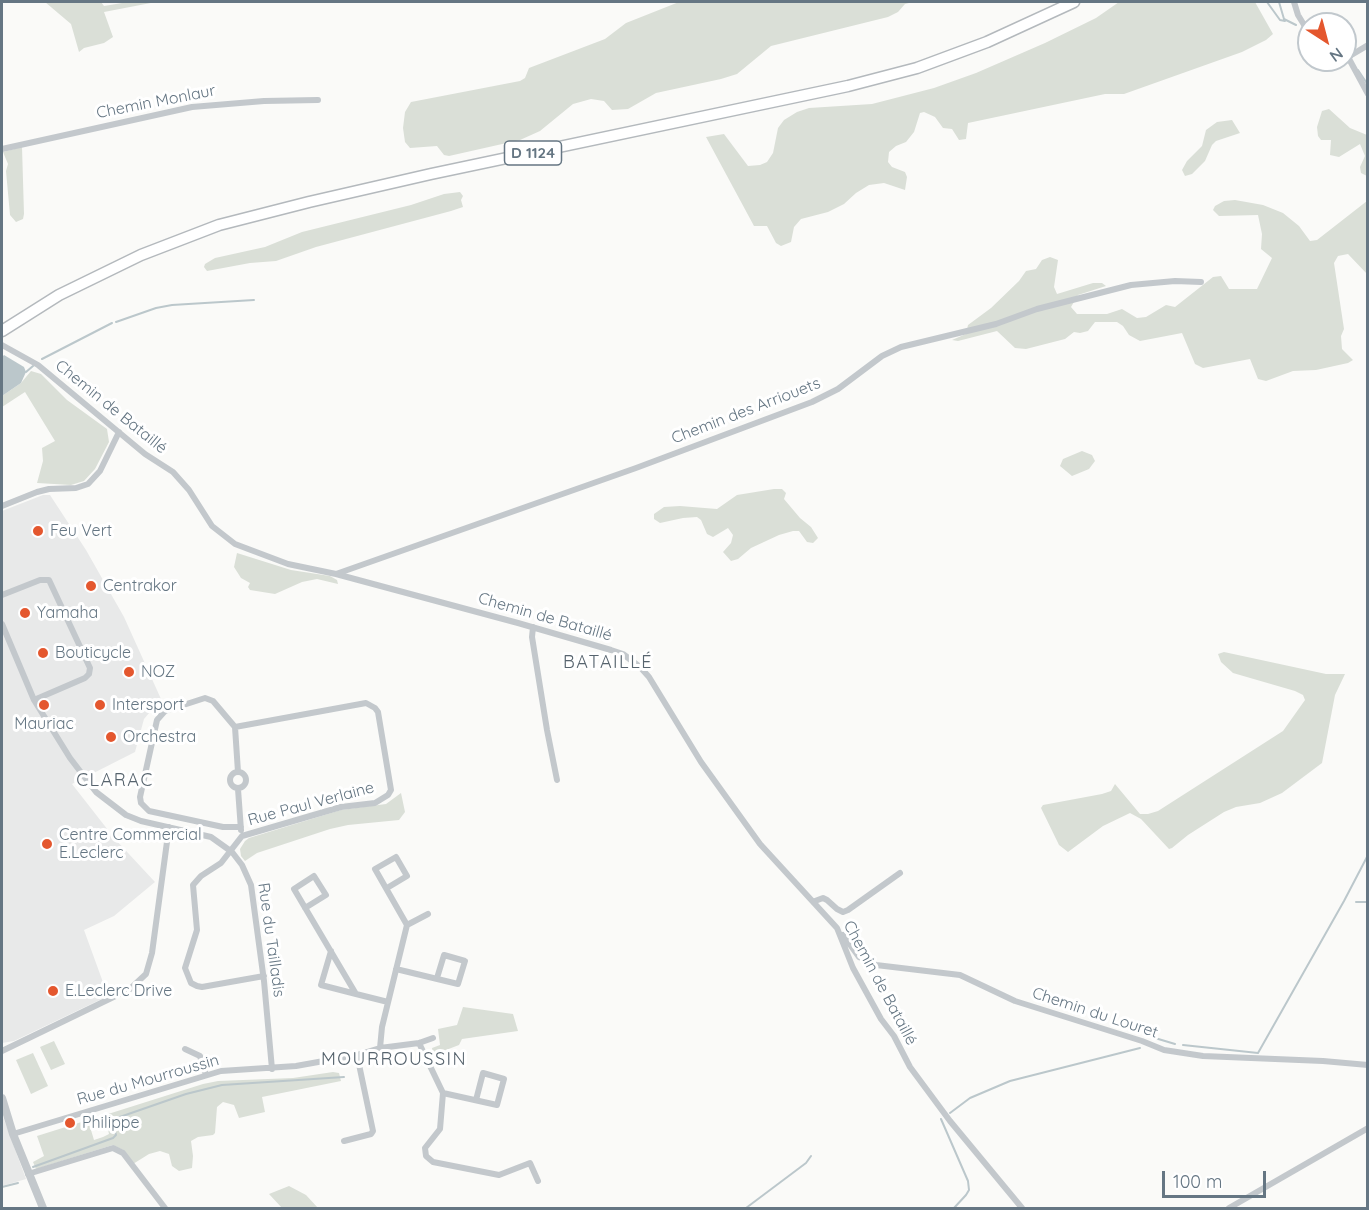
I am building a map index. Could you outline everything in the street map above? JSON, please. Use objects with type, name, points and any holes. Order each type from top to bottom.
[{"type":"highway","name":"D 1124","points":[[2,331],[59,295],[141,255],[219,225],[431,174],[848,86],[917,68],[947,57],[987,42],[1074,2]]},
{"type":"street","points":[[1355,72],[1368,94]]},
{"type":"street","name":"Chemin Monlaur","points":[[2,149],[192,107],[264,101],[318,100]]},
{"type":"street","name":"Chemin des Arriouets","points":[[336,574],[627,471],[812,402],[838,389],[882,356],[901,347],[996,324],[1037,309],[1131,285],[1175,281],[1201,282]]},
{"type":"street","name":"Chemin de Bataillé","points":[[2,345],[38,365],[182,481],[212,526],[235,544],[288,564],[336,574],[533,627],[623,654],[640,667],[649,677],[701,762],[760,844],[837,928],[853,968],[881,1019],[894,1036],[909,1067],[1022,1209]]},
{"type":"street","points":[[2,506],[37,492],[83,487],[88,484],[100,471],[119,432]]},
{"type":"street","points":[[2,595],[40,580],[49,580],[90,668],[85,678],[34,700]]},
{"type":"street","name":"Rue du Tailladis","points":[[2,624],[34,700],[66,752],[96,792],[126,815],[141,821],[211,837],[232,852],[242,865],[251,885],[264,976],[272,1069]]},
{"type":"street","points":[[533,627],[532,637],[557,780]]},
{"type":"street","name":"Rue Paul Verlaine","points":[[241,827],[223,827],[149,811],[141,803],[140,797],[157,720],[165,711],[205,698],[213,701],[235,727],[366,703],[371,704],[378,712],[390,790],[383,800],[341,807],[242,836],[232,852],[193,885],[197,930],[185,968],[191,983],[202,987],[264,976]]},
{"type":"street","points":[[235,727],[238,772]]},
{"type":"street","points":[[238,772],[244,774],[246,779],[244,786],[238,789],[233,787],[230,781],[232,774],[238,772]]},
{"type":"street","points":[[238,789],[242,836]]},
{"type":"street","points":[[2,1051],[130,989],[146,974],[152,953],[169,827]]},
{"type":"street","points":[[380,1048],[382,1027],[407,925],[375,869],[396,857],[407,876],[387,888]]},
{"type":"street","points":[[815,902],[823,898],[843,912],[900,873]]},
{"type":"street","points":[[305,908],[326,895],[314,876],[294,889],[305,908],[331,951],[356,994]]},
{"type":"street","points":[[407,925],[428,914]]},
{"type":"street","name":"Chemin du Louret","points":[[837,928],[860,957],[867,962],[960,975],[1015,1001],[1164,1050],[1203,1056],[1368,1065]]},
{"type":"street","points":[[331,951],[321,985],[388,1002]]},
{"type":"street","points":[[396,969],[458,984],[465,961],[444,955],[437,978]]},
{"type":"street","name":"Rue du Mourroussin","points":[[13,1134],[221,1071],[272,1069],[357,1055],[380,1048],[419,1043],[433,1038]]},
{"type":"street","points":[[419,1043],[443,1093],[440,1129],[425,1148],[429,1160],[499,1175],[530,1163],[538,1181]]},
{"type":"street","points":[[185,1049],[200,1056],[206,1075]]},
{"type":"street","points":[[344,1141],[371,1134],[373,1131],[357,1055]]},
{"type":"street","points":[[443,1093],[497,1105],[504,1079],[483,1073],[476,1100]]},
{"type":"street","points":[[2,1098],[13,1134],[43,1209]]},
{"type":"street","points":[[1229,1209],[1368,1128]]},
{"type":"street","points":[[28,1174],[113,1148],[123,1153],[165,1209]]},
{"type":"shaded area","points":[[45,2],[101,2],[104,6],[128,2],[156,2],[104,12],[113,37],[104,43],[84,48],[79,52],[71,24]]},
{"type":"shaded area","points":[[679,2],[913,2],[905,4],[898,12],[888,17],[771,46],[737,74],[656,93],[628,109],[612,110],[604,101],[591,99],[573,104],[540,131],[520,140],[449,156],[444,155],[437,146],[410,148],[405,142],[403,128],[405,112],[411,102],[520,81],[525,78],[529,68],[605,39],[626,23]]},
{"type":"shaded area","points":[[1119,2],[1255,2],[1273,34],[1242,52],[1124,94],[1105,94],[968,123],[966,139],[959,140],[952,129],[943,128],[935,117],[924,112],[920,113],[914,132],[906,142],[889,152],[888,162],[892,167],[905,172],[907,177],[905,190],[884,183],[869,185],[844,204],[828,212],[801,219],[794,227],[791,242],[781,246],[776,243],[767,226],[754,226],[706,137],[724,134],[748,166],[760,165],[767,162],[773,153],[778,128],[784,120],[797,112],[809,108],[872,104],[934,88],[976,73],[1045,43],[1096,18]]},
{"type":"shaded area","points":[[1329,109],[1350,128],[1367,135],[1367,176],[1361,173],[1360,167],[1365,156],[1360,144],[1339,157],[1330,155],[1331,140],[1321,140],[1318,136],[1317,127],[1322,111]]},
{"type":"shaded area","points":[[1232,120],[1240,133],[1216,141],[1205,161],[1192,174],[1185,176],[1182,170],[1187,161],[1202,146],[1206,130],[1217,122]]},
{"type":"shaded area","points":[[22,147],[24,214],[23,219],[16,222],[10,215],[6,171],[8,164],[3,152]]},
{"type":"shaded area","points":[[460,192],[463,196],[461,200],[463,207],[451,211],[316,247],[276,261],[207,271],[204,267],[215,258],[265,247],[302,232],[411,205],[444,194]]},
{"type":"shaded area","points":[[1235,200],[1263,205],[1283,213],[1299,226],[1310,241],[1317,240],[1367,201],[1367,274],[1348,254],[1338,256],[1334,263],[1344,329],[1341,336],[1342,349],[1353,360],[1316,370],[1293,371],[1266,381],[1258,379],[1250,359],[1203,368],[1195,364],[1182,333],[1140,341],[1129,335],[1117,322],[1095,322],[1088,331],[1074,332],[1065,339],[1026,349],[1015,348],[997,331],[958,341],[952,340],[966,334],[968,325],[991,308],[1026,271],[1036,269],[1042,260],[1050,257],[1058,260],[1054,287],[1057,294],[1093,283],[1102,283],[1106,286],[1078,295],[1071,307],[1077,314],[1107,314],[1122,309],[1137,318],[1146,317],[1166,305],[1175,307],[1213,277],[1221,276],[1229,289],[1257,289],[1272,258],[1261,249],[1262,234],[1258,215],[1219,216],[1213,210],[1215,206],[1224,201]]},
{"type":"shaded area","points":[[4,355],[24,367],[26,372],[21,383],[2,396],[2,357]]},
{"type":"shaded area","points":[[31,371],[41,374],[67,400],[107,429],[109,442],[95,469],[84,481],[71,485],[37,483],[43,461],[42,448],[55,441],[25,392],[2,407],[2,396],[21,383]]},
{"type":"shaded area","points":[[1082,451],[1092,455],[1095,461],[1089,469],[1072,476],[1060,466],[1063,459]]},
{"type":"shaded area","points":[[782,489],[786,493],[784,499],[811,527],[818,538],[813,543],[807,542],[799,531],[793,531],[751,548],[738,559],[731,561],[723,552],[731,543],[733,535],[728,528],[713,537],[707,534],[701,520],[697,517],[660,523],[654,519],[654,514],[664,507],[717,509],[737,495]]},
{"type":"shaded area","points":[[43,495],[50,495],[86,550],[124,617],[161,699],[144,719],[135,752],[72,784],[115,839],[155,882],[114,916],[84,930],[108,996],[14,1041],[2,1043],[2,511]]},
{"type":"shaded area","points":[[237,553],[291,570],[330,576],[337,580],[338,584],[317,579],[302,582],[275,594],[250,590],[248,587],[250,583],[241,578],[234,567]]},
{"type":"shaded area","points":[[1224,652],[1326,674],[1345,674],[1335,695],[1322,763],[1282,793],[1260,803],[1236,807],[1224,812],[1169,849],[1141,819],[1130,813],[1103,826],[1068,852],[1059,845],[1041,808],[1043,805],[1102,794],[1111,791],[1115,784],[1140,814],[1158,811],[1283,731],[1305,700],[1303,695],[1233,673],[1221,662],[1218,654]]},
{"type":"shaded area","points":[[401,793],[405,812],[399,820],[330,829],[257,853],[245,861],[241,856],[240,849],[249,838],[341,810],[386,804]]},
{"type":"shaded area","points":[[463,1007],[513,1014],[518,1031],[462,1039],[459,1045],[433,1055],[432,1048],[440,1045],[438,1029],[457,1025]]},
{"type":"shaded area","points":[[54,1041],[65,1064],[51,1070],[40,1047]]},
{"type":"shaded area","points":[[33,1053],[48,1086],[31,1094],[16,1060]]},
{"type":"shaded area","points":[[339,1073],[341,1081],[262,1097],[265,1112],[239,1118],[234,1105],[223,1102],[217,1107],[215,1133],[191,1141],[192,1168],[179,1171],[172,1166],[169,1154],[160,1151],[149,1154],[133,1164],[123,1150],[113,1145],[36,1169],[33,1162],[44,1156],[37,1136],[88,1120],[94,1140],[109,1134],[105,1115],[203,1084],[218,1081],[293,1078]]},
{"type":"shaded area","points":[[2,1114],[26,1179],[2,1186]]},
{"type":"shaded area","points":[[289,1186],[306,1195],[318,1208],[282,1208],[269,1194]]},
{"type":"waterway","points":[[1267,2],[1280,20],[1285,21]]},
{"type":"waterway","points":[[1279,2],[1284,19],[1296,25]]},
{"type":"waterway","points":[[1358,70],[1368,85]]},
{"type":"waterway","points":[[116,322],[172,305],[254,300]]},
{"type":"waterway","points":[[42,359],[112,323]]},
{"type":"waterway","points":[[26,372],[33,366]]},
{"type":"waterway","points":[[1183,1045],[1258,1053],[1368,855]]},
{"type":"waterway","points":[[1356,902],[1368,902]]},
{"type":"waterway","points":[[1155,1038],[1175,1044]]},
{"type":"waterway","points":[[950,1113],[970,1098],[1010,1081],[1140,1048]]},
{"type":"waterway","points":[[33,1167],[113,1138],[116,1135],[112,1121],[114,1119],[186,1094],[222,1085],[344,1077]]},
{"type":"waterway","points":[[941,1119],[968,1181],[969,1190],[954,1208]]},
{"type":"waterway","points":[[746,1208],[806,1163],[811,1156]]},
{"type":"waterway","points":[[2,1187],[18,1183]]},
{"type":"place","name":"Feu Vert","points":[[38,531]]},
{"type":"place","name":"Centrakor","points":[[91,586]]},
{"type":"place","name":"Yamaha","points":[[25,613]]},
{"type":"place","name":"Bouticycle","points":[[43,653]]},
{"type":"place","name":"NOZ","points":[[129,672]]},
{"type":"place","name":"Mauriac","points":[[44,705]]},
{"type":"place","name":"Intersport","points":[[100,705]]},
{"type":"place","name":"Orchestra","points":[[111,737]]},
{"type":"place","name":"Centre Commercial E.Leclerc","points":[[47,844]]},
{"type":"place","name":"E.Leclerc Drive","points":[[53,991]]},
{"type":"place","name":"Philippe","points":[[70,1123]]},
{"type":"district","name":"BATAILLÉ","points":[[608,663]]},
{"type":"district","name":"CLARAC","points":[[115,781]]},
{"type":"district","name":"MOURROUSSIN","points":[[394,1060]]}]
